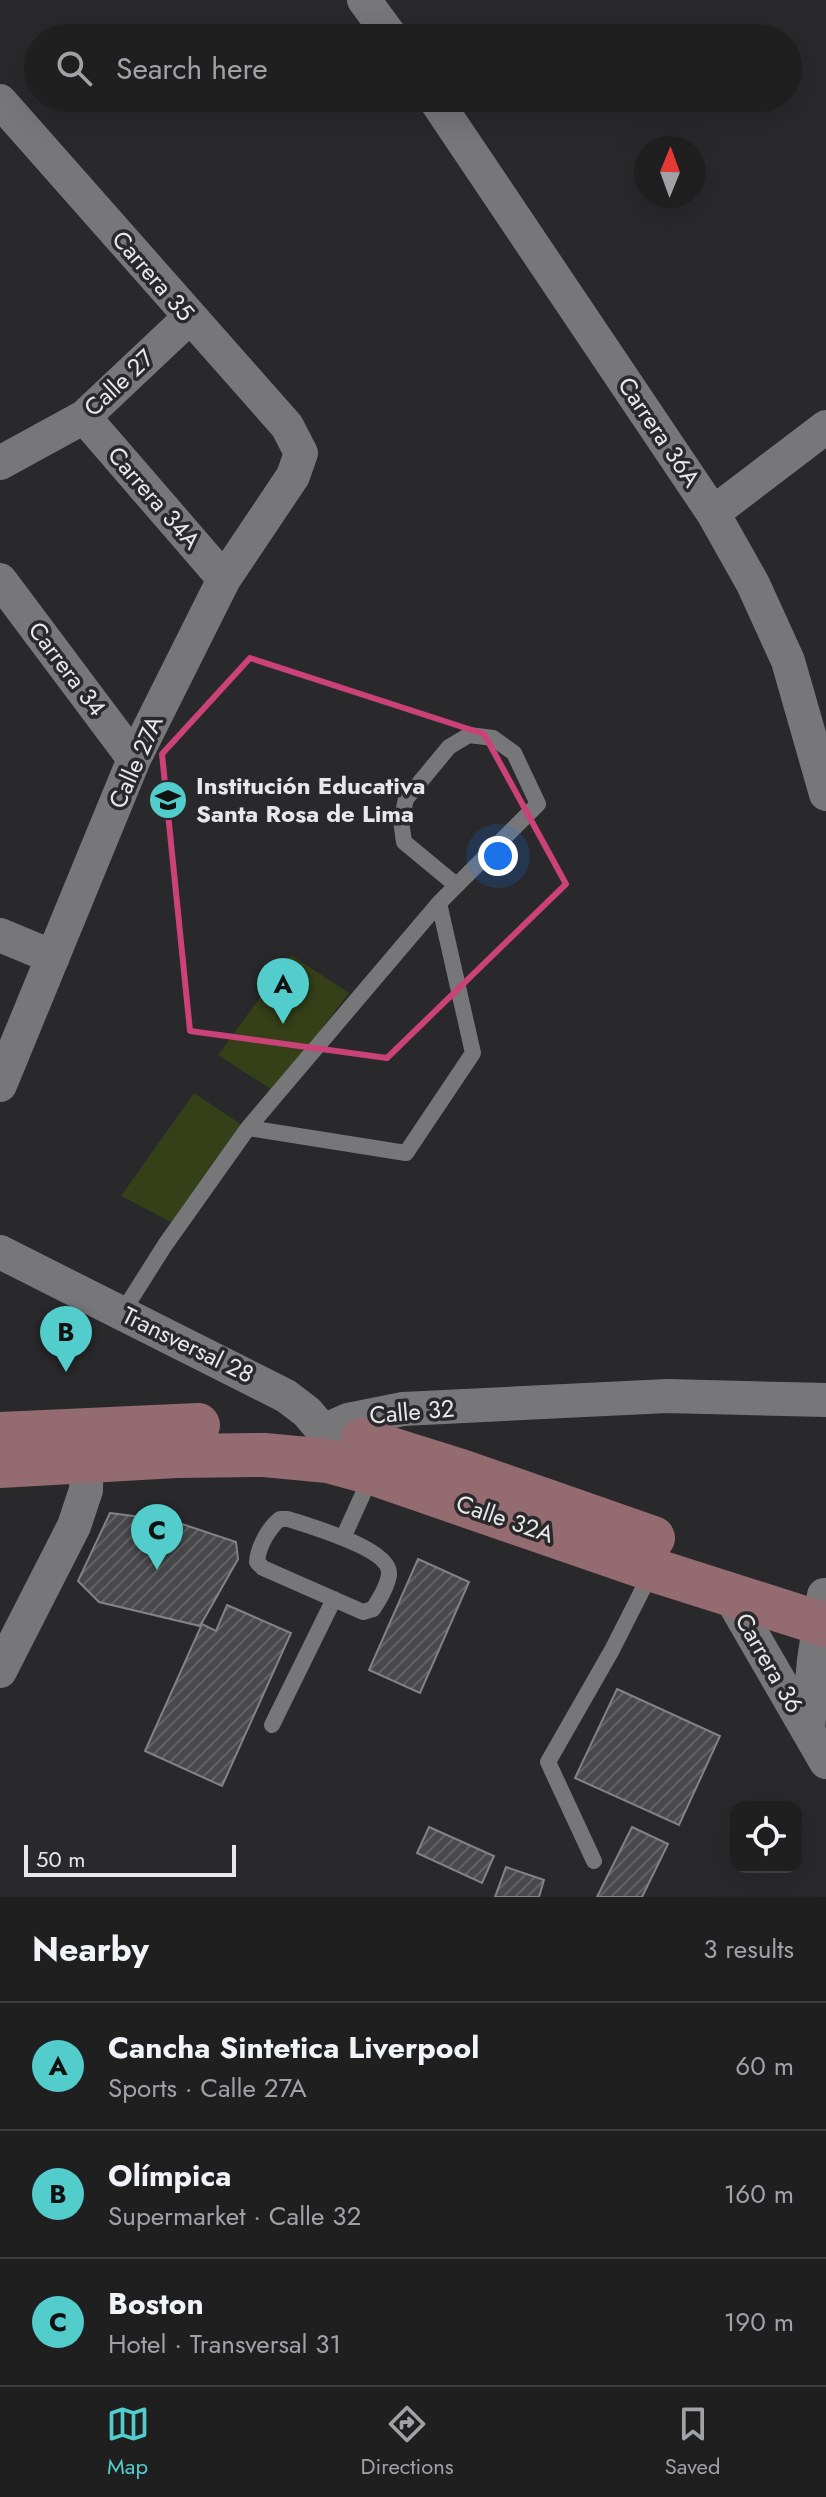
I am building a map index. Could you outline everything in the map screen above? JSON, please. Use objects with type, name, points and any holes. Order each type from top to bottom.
[{"type":"main road","name":"Calle 32","points":[[0,1466],[87,1445],[231,1424],[323,1431]]},
{"type":"main road","points":[[176,1456],[219,1446],[286,1443],[323,1431],[350,1451],[412,1475],[450,1500]]},
{"type":"main road","name":"Calle 32A","points":[[323,1431],[378,1444],[461,1471],[707,1557],[822,1620]]},
{"type":"main road","name":"Calle 32","points":[[0,1434],[176,1456]]},
{"type":"main road","name":"Calle 32A","points":[[176,1456],[231,1454],[328,1461],[372,1473],[730,1596],[822,1620]]},
{"type":"street","points":[[364,0],[382,24]]},
{"type":"street","name":"Carrera 35","points":[[0,101],[287,426],[301,453]]},
{"type":"street","name":"Carrera 36A","points":[[443,112],[713,513],[753,584],[788,661],[826,794]]},
{"type":"street","name":"Calle 27","points":[[0,463],[84,417],[189,318]]},
{"type":"street","name":"Carrera 34A","points":[[84,417],[224,579]]},
{"type":"street","points":[[713,513],[826,427]]},
{"type":"street","name":"Calle 27A","points":[[0,1085],[134,759],[224,579],[293,476],[301,453]]},
{"type":"street","name":"Carrera 34","points":[[0,580],[134,759]]},
{"type":"street","points":[[0,935],[53,957]]},
{"type":"street","name":"Transversal 28","points":[[8,1265],[122,1313],[286,1396],[307,1412],[323,1431]]},
{"type":"street","name":"Calle 32","points":[[323,1431],[348,1420],[403,1409],[667,1396],[826,1400]]},
{"type":"street","points":[[0,1671],[74,1526],[86,1490],[87,1445]]},
{"type":"street","name":"Carrera 36","points":[[730,1596],[826,1762]]},
{"type":"street","points":[[772,1668],[795,1670],[822,1620]]},
{"type":"street","name":"Carrera 36","points":[[808,1730],[822,1620]]},
{"type":"lane","points":[[122,1313],[165,1245],[248,1128],[439,903],[538,804],[514,753],[493,738],[469,735],[449,747],[406,799],[401,821],[404,842],[456,885]]},
{"type":"lane","points":[[248,1128],[406,1153],[473,1053],[439,903]]},
{"type":"lane","points":[[343,1538],[372,1473]]},
{"type":"lane","points":[[280,1519],[343,1538],[380,1557],[387,1564],[389,1575],[373,1609],[363,1612],[263,1568],[257,1562],[273,1524],[280,1519]]},
{"type":"lane","points":[[594,1861],[548,1762],[612,1650],[653,1570]]},
{"type":"lane","points":[[272,1725],[334,1599]]},
{"type":"highlighted area","points":[[250,658],[484,734],[566,884],[387,1058],[190,1031],[162,754]]},
{"type":"green space","points":[[291,955],[349,993],[274,1091],[218,1055]]},
{"type":"green space","points":[[194,1093],[245,1127],[175,1224],[121,1196]]},
{"type":"building","points":[[110,1513],[173,1521],[236,1542],[238,1559],[200,1626],[99,1602],[78,1581]]},
{"type":"building","points":[[418,1559],[469,1582],[420,1693],[369,1670]]},
{"type":"building","points":[[227,1605],[291,1633],[222,1786],[145,1751],[202,1624],[216,1631]]},
{"type":"building","points":[[617,1689],[720,1736],[679,1825],[575,1778]]},
{"type":"building","points":[[429,1827],[494,1856],[482,1883],[417,1853]]},
{"type":"building","points":[[632,1827],[668,1844],[642,1897],[597,1897]]},
{"type":"building","points":[[506,1867],[544,1880],[539,1897],[495,1897]]},
{"type":"place","name":"Institución Educativa Santa Rosa de Lima","points":[[168,800]]},
{"type":"place","name":"Cancha Sintetica Liverpool","points":[[283,1024]]},
{"type":"place","name":"Olímpica","points":[[66,1372]]},
{"type":"place","name":"Boston","points":[[157,1570]]}]
